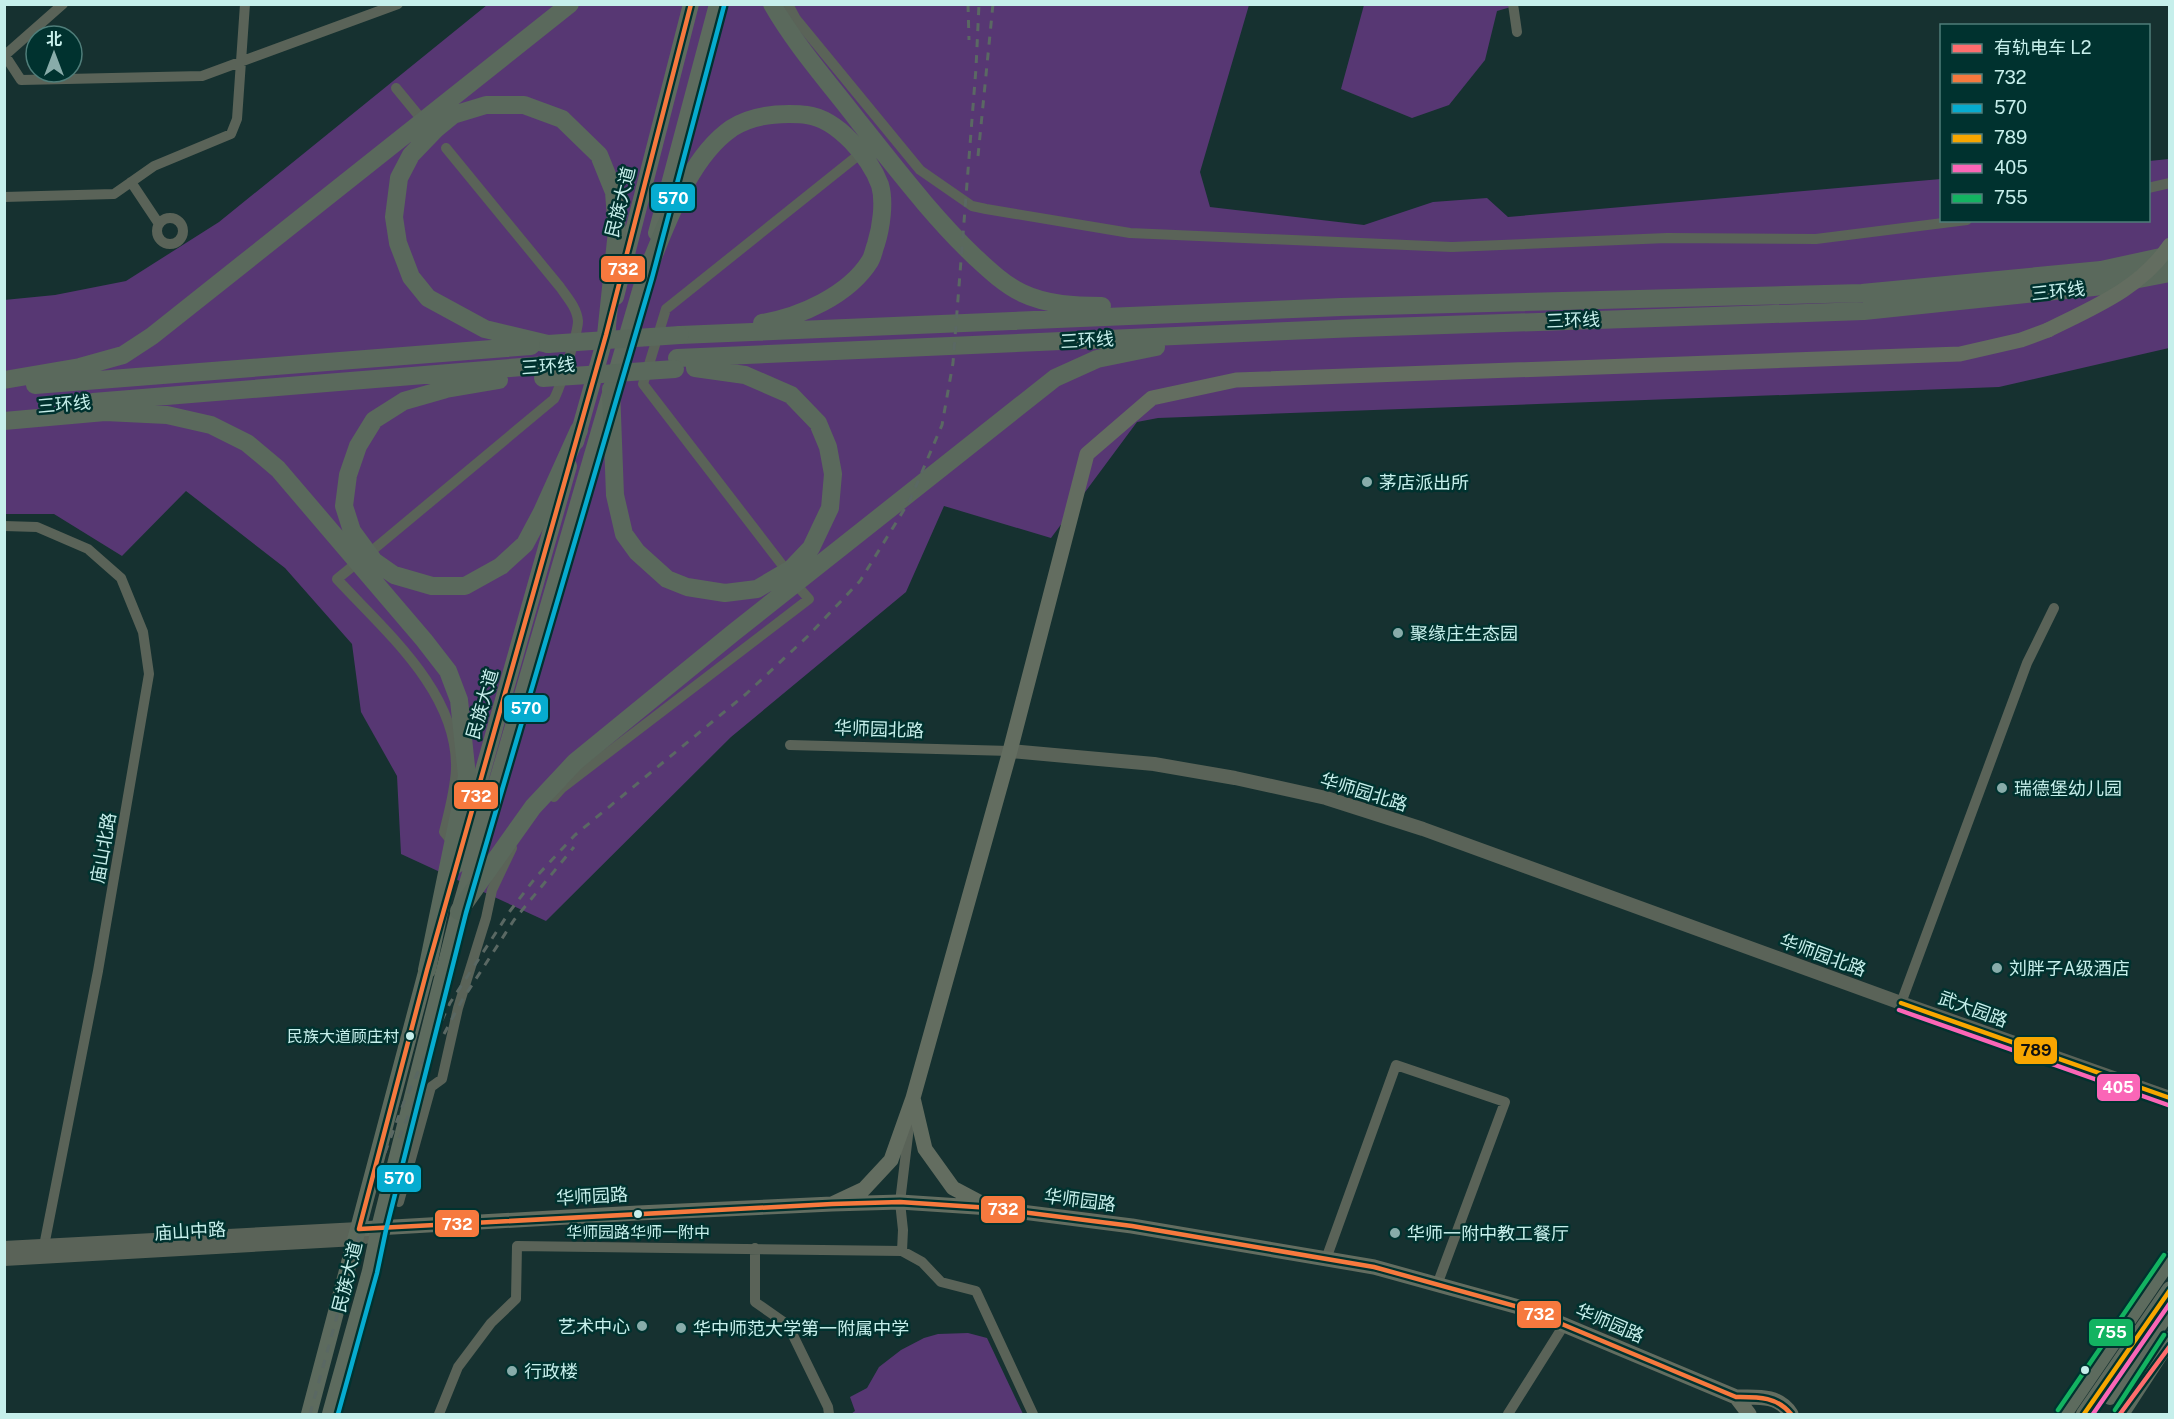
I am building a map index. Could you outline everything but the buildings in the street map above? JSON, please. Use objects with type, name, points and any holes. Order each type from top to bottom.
[{"type":"highway","points":[[4,380],[80,367],[123,356],[152,336],[570,4]]},
{"type":"highway","points":[[772,4],[795,39],[838,95],[939,219],[992,273],[1021,292],[1044,301],[1083,306],[1341,307]]},
{"type":"highway","points":[[548,344],[485,329],[428,298],[411,277],[398,243],[394,217],[399,178],[411,155],[453,115],[486,105],[524,105],[562,119],[599,154],[614,192],[617,231],[606,334]]},
{"type":"highway","points":[[645,276],[688,179],[707,153],[732,128],[770,114],[809,115],[838,128],[865,156],[880,187],[882,226],[871,261],[849,284],[827,301],[778,320],[680,335]]},
{"type":"highway","points":[[2102,278],[2169,250]]},
{"type":"highway","name":"三环线","points":[[4,409],[676,364],[1559,321],[1864,311],[2102,278],[2169,255]]},
{"type":"highway","name":"三环线","points":[[4,388],[680,335],[1341,307],[1862,293],[2169,273]]},
{"type":"highway","points":[[2102,278],[2169,278]]},
{"type":"highway","points":[[695,368],[929,354],[1515,331],[1559,321]]},
{"type":"highway","points":[[459,910],[533,807],[575,762],[1011,411],[1055,378],[1097,359],[1176,344]]},
{"type":"highway","points":[[611,389],[615,495],[624,534],[637,552],[667,579],[687,587],[725,593],[758,589],[791,569],[811,548],[830,508],[833,474],[828,447],[818,423],[791,395],[745,375],[676,364]]},
{"type":"highway","points":[[545,371],[446,389],[404,400],[374,420],[358,446],[348,475],[344,506],[352,531],[374,561],[394,575],[432,586],[465,586],[501,566],[525,544],[579,430]]},
{"type":"highway","points":[[4,421],[499,380]]},
{"type":"highway","points":[[105,412],[167,415],[211,425],[247,443],[278,470],[448,671],[459,700],[467,776],[427,970]]},
{"type":"main road","name":"民族大道","points":[[309,1414],[427,970],[606,334],[691,4]]},
{"type":"main road","name":"民族大道","points":[[330,1414],[370,1271],[378,1231],[459,910],[645,276],[717,4]]},
{"type":"main road","points":[[832,1204],[864,1189],[891,1160],[913,1098],[1010,751],[1087,454],[1152,398],[1236,380],[1960,354],[2021,340],[2048,330],[2125,291],[2158,262],[2169,245]]},
{"type":"main road","points":[[913,1098],[925,1149],[953,1188],[991,1208]]},
{"type":"main road","name":"华师园路","points":[[358,1234],[638,1213],[832,1204],[900,1202],[991,1208],[1132,1226],[1374,1268],[1526,1309],[1736,1397]]},
{"type":"main road","points":[[2064,1414],[2169,1259]]},
{"type":"main road","points":[[2084,1414],[2169,1289]]},
{"type":"main road","points":[[2097,1414],[2131,1368],[2169,1309]]},
{"type":"main road","points":[[2121,1414],[2169,1339]]},
{"type":"main road","points":[[1736,1397],[1749,1414]]},
{"type":"main road","points":[[1736,1397],[1771,1398],[1782,1404],[1791,1414]]},
{"type":"street","points":[[63,4],[5,55],[21,80],[202,76],[398,4]]},
{"type":"street","points":[[4,196],[114,194],[154,166],[231,134],[237,119],[245,4]]},
{"type":"street","points":[[788,4],[796,19],[884,134],[920,170],[972,206],[1130,233],[1452,247],[1667,238],[1816,239],[1951,222]]},
{"type":"street","points":[[1513,4],[1517,33]]},
{"type":"street","points":[[396,88],[419,116]]},
{"type":"street","points":[[374,549],[554,399],[560,387],[578,322],[572,304],[560,287],[446,148]]},
{"type":"street","points":[[783,566],[643,384],[666,309],[856,157]]},
{"type":"street","points":[[130,182],[159,224]]},
{"type":"street","points":[[2150,188],[2169,183]]},
{"type":"street","name":"庙山北路","points":[[4,526],[37,527],[88,549],[121,578],[143,632],[149,674],[100,960],[44,1251]]},
{"type":"street","points":[[353,566],[337,579],[418,667],[440,701],[452,734],[456,768],[452,802],[444,832],[453,843]]},
{"type":"street","points":[[399,1202],[431,1087],[442,1079],[458,1008],[486,918],[492,890],[513,845],[562,788],[809,599],[801,590]]},
{"type":"street","points":[[1900,1003],[2027,663],[2054,608]]},
{"type":"street","name":"华师园北路","points":[[790,745],[1010,751],[1154,764],[1235,778],[1326,798],[1423,829],[1900,1003]]},
{"type":"street","name":"武大园路","points":[[1900,1003],[2169,1098]]},
{"type":"street","points":[[1326,1259],[1395,1065],[1505,1102],[1437,1285]]},
{"type":"street","points":[[902,1251],[903,1230],[900,1202],[913,1098]]},
{"type":"street","name":"庙山中路","points":[[4,1248],[44,1251],[358,1234]]},
{"type":"street","points":[[439,1414],[458,1367],[491,1323],[516,1299],[518,1246],[902,1251],[922,1262],[940,1282],[976,1291],[1033,1414]]},
{"type":"street","points":[[755,1248],[755,1302],[788,1325],[828,1407],[829,1414]]},
{"type":"street","name":"庙山中路","points":[[4,1259],[44,1251]]},
{"type":"street","points":[[1508,1414],[1564,1325]]},
{"type":"shaded area","points":[[487,5],[1249,5],[1200,172],[1210,207],[1364,225],[1433,202],[1487,198],[1508,217],[1940,179],[1940,222],[2150,222],[2150,161],[2169,159],[2169,348],[1999,387],[1158,418],[1137,422],[1051,538],[944,506],[906,592],[731,737],[546,921],[401,854],[397,776],[361,712],[352,644],[285,568],[186,491],[122,556],[54,514],[5,514],[4,300],[55,295],[126,281],[219,222]]},
{"type":"shaded area","points":[[1364,5],[1518,5],[1497,11],[1485,60],[1449,105],[1412,118],[1341,89]]},
{"type":"shaded area","points":[[968,1333],[987,1338],[1023,1414],[851,1414],[855,1411],[850,1397],[867,1388],[879,1367],[901,1350],[924,1338],[938,1334]]},
{"type":"railway","points":[[968,4],[969,40]]},
{"type":"railway","points":[[310,1414],[374,1182],[404,1102],[450,1003],[510,911],[536,877],[575,835],[746,694],[808,636],[860,581],[910,500],[942,425],[953,363],[979,4]]},
{"type":"railway","points":[[978,156],[993,4]]},
{"type":"railway","points":[[444,1034],[461,1002],[514,920],[574,847]]},
{"type":"railway","points":[[399,1138],[422,1083]]},
{"type":"tram line","name":"L2","points":[[2120,1414],[2170,1346]]},
{"type":"transit line","name":"732","points":[[691,4],[606,335],[427,970],[359,1229],[900,1202],[991,1208],[1132,1226],[1374,1267],[1526,1309],[1736,1397],[1773,1401],[1791,1414]]},
{"type":"transit line","name":"570","points":[[338,1414],[377,1273],[466,913],[652,278],[724,6]]},
{"type":"transit line","name":"789","points":[[1901,1003],[2170,1098]]},
{"type":"transit line","name":"405","points":[[1899,1010],[2168,1105]]},
{"type":"transit line","name":"755","points":[[2058,1410],[2164,1255]]},
{"type":"transit line","name":"789","points":[[2084,1414],[2170,1290]]},
{"type":"transit line","name":"405","points":[[2093,1414],[2170,1303]]},
{"type":"transit line","name":"755","points":[[2115,1410],[2164,1335]]},
{"type":"place","name":"茅店派出所","points":[[1367,482]]},
{"type":"place","name":"聚缘庄生态园","points":[[1398,633]]},
{"type":"place","name":"瑞德堡幼儿园","points":[[2002,788]]},
{"type":"place","name":"刘胖子A级酒店","points":[[1997,968]]},
{"type":"place","name":"民族大道顾庄村","points":[[410,1036]]},
{"type":"place","name":"华师园路华师一附中","points":[[638,1214]]},
{"type":"place","name":"华师一附中教工餐厅","points":[[1395,1233]]},
{"type":"place","name":"艺术中心","points":[[642,1326]]},
{"type":"place","name":"华中师范大学第一附属中学","points":[[681,1328]]},
{"type":"place","name":"行政楼","points":[[512,1371]]}]
